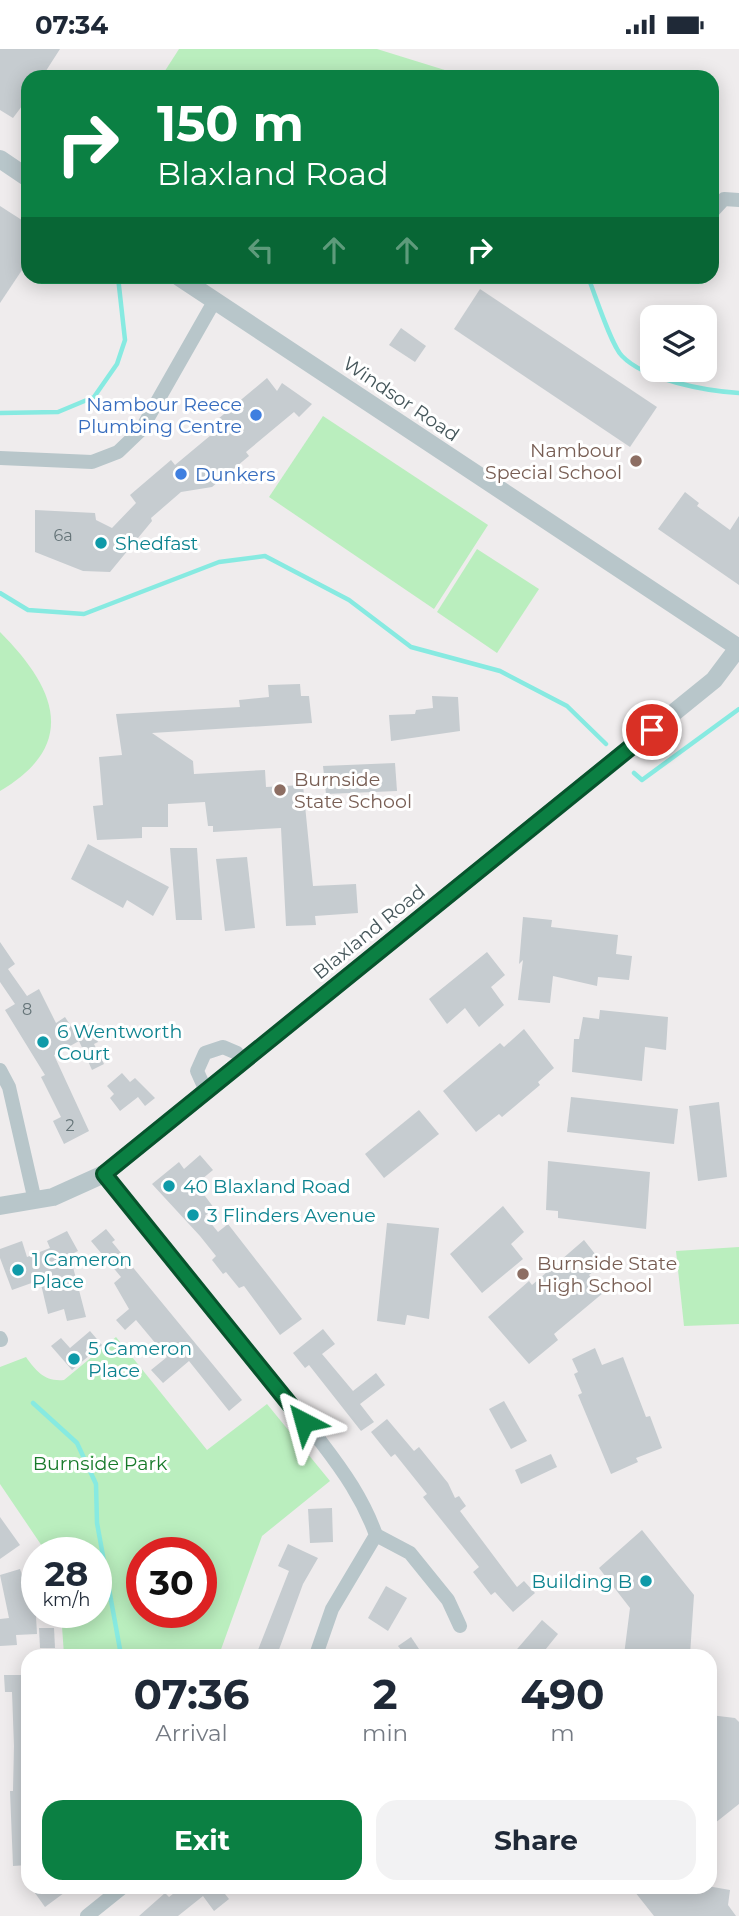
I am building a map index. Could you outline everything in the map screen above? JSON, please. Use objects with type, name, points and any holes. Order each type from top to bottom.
[{"type":"street","points":[[0,159],[21,173]]},
{"type":"street","points":[[719,204],[724,199],[739,200]]},
{"type":"street","name":"Windsor Road","points":[[190,284],[738,648]]},
{"type":"street","points":[[0,458],[92,462],[118,452],[141,430],[215,300]]},
{"type":"street","name":"Blaxland Road","points":[[0,1206],[35,1201],[66,1192],[104,1174],[714,680],[738,648]]},
{"type":"street","points":[[206,1091],[199,1081],[197,1071],[205,1053],[223,1047],[237,1053],[244,1061]]},
{"type":"street","points":[[0,1070],[9,1087],[35,1201]]},
{"type":"street","points":[[104,1174],[346,1475],[367,1510],[376,1535],[410,1553],[448,1600],[460,1626]]},
{"type":"street","points":[[318,1649],[332,1609],[376,1535]]},
{"type":"street","points":[[87,1916],[114,1894]]},
{"type":"green space","points":[[179,49],[377,49],[445,70],[166,70]]},
{"type":"green space","points":[[323,416],[488,525],[434,609],[269,497]]},
{"type":"green space","points":[[477,549],[539,589],[497,653],[437,612]]},
{"type":"green space","points":[[0,632],[34,673],[45,694],[51,715],[50,735],[41,754],[25,773],[0,791]]},
{"type":"green space","points":[[739,1247],[739,1324],[684,1326],[676,1251]]},
{"type":"green space","name":"Burnside Park","points":[[116,1337],[207,1450],[267,1404],[330,1481],[262,1536],[221,1649],[64,1649],[62,1628],[112,1628],[112,1537],[36,1537],[0,1484],[0,1367],[26,1357],[42,1375],[64,1380]]},
{"type":"building","points":[[0,49],[60,49],[46,70],[21,70],[21,107],[13,118],[0,110]]},
{"type":"building","points":[[0,206],[21,220],[21,272],[0,303]]},
{"type":"building","points":[[480,289],[657,407],[630,447],[454,329]]},
{"type":"building","points":[[401,328],[426,346],[415,362],[389,345]]},
{"type":"building","points":[[267,378],[277,391],[282,383],[312,404],[299,417],[294,412],[246,452],[249,456],[212,487],[181,492],[151,518],[152,521],[110,572],[83,571],[35,552],[35,510],[95,513],[96,520],[112,528],[136,503],[130,495],[171,460],[175,465],[223,425],[218,419]]},
{"type":"building","points":[[685,492],[699,503],[697,506],[730,530],[739,516],[739,585],[658,529]]},
{"type":"building","points":[[300,684],[301,696],[309,696],[312,723],[152,733],[193,761],[194,774],[265,770],[266,787],[303,785],[313,886],[356,884],[358,913],[315,916],[316,925],[286,926],[281,828],[213,832],[213,826],[208,826],[205,802],[168,804],[168,827],[142,827],[142,838],[97,840],[93,806],[103,805],[99,757],[122,755],[116,714],[240,707],[239,700],[269,697],[268,685]]},
{"type":"building","points":[[432,696],[458,697],[460,731],[391,741],[389,715],[415,714],[416,710],[433,708]]},
{"type":"building","points":[[395,763],[397,791],[326,794],[323,766]]},
{"type":"building","points":[[88,844],[169,887],[153,916],[127,900],[123,908],[71,879]]},
{"type":"building","points":[[170,848],[197,848],[202,920],[176,920]]},
{"type":"building","points":[[247,857],[255,928],[225,931],[216,859]]},
{"type":"building","points":[[523,917],[552,920],[551,927],[618,935],[616,954],[632,956],[629,980],[598,977],[597,986],[553,976],[550,1003],[518,1000],[523,960],[519,964]]},
{"type":"building","points":[[0,942],[15,964],[8,969],[27,996],[39,989],[56,1023],[65,1017],[74,1031],[90,1024],[98,1042],[94,1044],[104,1064],[92,1070],[79,1041],[54,1055],[89,1131],[64,1144],[53,1121],[61,1117],[41,1077],[45,1075],[5,1010],[15,1004],[0,982]]},
{"type":"building","points":[[487,952],[505,975],[491,987],[504,1005],[479,1027],[465,1008],[447,1024],[429,999]]},
{"type":"building","points":[[600,1010],[668,1017],[666,1050],[645,1047],[642,1081],[572,1072],[574,1039],[579,1039],[583,1017],[599,1019]]},
{"type":"building","points":[[524,1029],[554,1068],[538,1082],[540,1085],[502,1117],[499,1114],[476,1132],[443,1091],[500,1043],[504,1047]]},
{"type":"building","points":[[122,1073],[130,1082],[135,1078],[155,1098],[145,1106],[138,1097],[120,1111],[110,1098],[114,1094],[107,1086]]},
{"type":"building","points":[[571,1097],[678,1109],[674,1144],[567,1132]]},
{"type":"building","points":[[719,1102],[727,1177],[698,1181],[689,1106]]},
{"type":"building","points":[[419,1110],[439,1134],[384,1178],[365,1154]]},
{"type":"building","points":[[200,1155],[213,1170],[196,1184],[214,1208],[205,1216],[218,1232],[228,1224],[302,1319],[280,1335],[244,1286],[239,1288],[226,1272],[223,1274],[212,1260],[216,1256],[152,1184],[179,1162],[184,1169]]},
{"type":"building","points":[[548,1161],[650,1172],[646,1229],[558,1218],[558,1211],[546,1210]]},
{"type":"building","points":[[503,1206],[524,1232],[511,1244],[523,1259],[482,1293],[450,1254]]},
{"type":"building","points":[[387,1223],[439,1228],[429,1319],[407,1315],[405,1325],[377,1321]]},
{"type":"building","points":[[106,1229],[115,1240],[112,1242],[242,1400],[229,1411],[189,1361],[163,1383],[151,1370],[167,1357],[136,1320],[125,1330],[116,1320],[129,1309],[114,1283],[121,1277],[91,1241]]},
{"type":"building","points":[[67,1231],[78,1251],[74,1253],[80,1263],[73,1267],[86,1317],[67,1321],[64,1309],[48,1314],[40,1280],[12,1290],[0,1258],[0,1249],[22,1241],[27,1257],[50,1248],[47,1241]]},
{"type":"building","points":[[584,1240],[603,1264],[589,1275],[603,1293],[554,1334],[558,1340],[529,1364],[488,1317],[529,1281],[532,1285]]},
{"type":"building","points":[[323,1329],[335,1344],[322,1354],[353,1391],[376,1373],[385,1385],[360,1404],[374,1422],[361,1431],[309,1365],[305,1368],[293,1353]]},
{"type":"building","name":"5 Cameron Place","points":[[90,1331],[102,1345],[72,1370],[51,1346],[61,1338],[70,1348]]},
{"type":"building","points":[[595,1348],[602,1365],[623,1357],[646,1417],[650,1416],[662,1448],[636,1458],[638,1462],[611,1474],[578,1395],[582,1393],[574,1374],[578,1372],[572,1359]]},
{"type":"building","points":[[504,1401],[527,1441],[511,1449],[489,1409]]},
{"type":"building","points":[[387,1419],[414,1451],[419,1447],[448,1483],[455,1498],[459,1496],[466,1506],[460,1511],[517,1587],[524,1581],[535,1593],[513,1612],[495,1592],[491,1595],[473,1572],[479,1567],[423,1497],[427,1494],[395,1454],[391,1457],[371,1432]]},
{"type":"building","points":[[551,1454],[557,1467],[521,1484],[515,1470]]},
{"type":"building","points":[[332,1508],[333,1542],[310,1543],[308,1509]]},
{"type":"building","points":[[0,1517],[20,1545],[0,1559]]},
{"type":"building","name":"Building B","points":[[642,1530],[694,1595],[690,1649],[625,1649],[630,1608],[599,1568]]},
{"type":"building","points":[[288,1544],[318,1558],[303,1584],[279,1649],[258,1649],[289,1571],[278,1566]]},
{"type":"building","points":[[20,1569],[21,1628],[37,1628],[37,1634],[16,1635],[17,1645],[0,1646],[0,1619],[9,1618],[0,1575]]},
{"type":"building","points":[[386,1586],[407,1598],[388,1631],[368,1618]]},
{"type":"building","points":[[542,1620],[558,1634],[546,1649],[517,1649]]},
{"type":"building","points":[[39,1628],[54,1628],[55,1648],[40,1648]]},
{"type":"building","points":[[411,1637],[419,1649],[400,1649],[398,1646]]},
{"type":"building","points":[[4,1675],[21,1675],[21,1865],[13,1866],[10,1791],[13,1791],[14,1746],[12,1692],[5,1692]]},
{"type":"building","points":[[717,1716],[735,1718],[739,1722],[739,1804],[717,1821]]},
{"type":"building","points":[[717,1888],[730,1890],[728,1905],[736,1916],[654,1916],[637,1894],[717,1894]]},
{"type":"building","points":[[36,1894],[63,1894],[45,1907]]},
{"type":"building","points":[[164,1894],[169,1897],[173,1894],[225,1894],[229,1899],[214,1911],[203,1896],[178,1916],[139,1916]]},
{"type":"waterway","points":[[0,413],[58,412],[94,397],[117,364],[125,340],[119,284]]},
{"type":"waterway","points":[[591,284],[613,341],[622,356],[632,364],[645,372],[677,383],[739,393]]},
{"type":"waterway","points":[[0,593],[28,610],[84,614],[219,562],[265,556],[349,600],[411,647],[500,671],[567,706],[606,744]]},
{"type":"waterway","points":[[634,773],[642,780],[739,709]]},
{"type":"waterway","points":[[33,1403],[77,1443],[96,1484],[97,1523],[120,1649]]},
{"type":"place","name":"Nambour Reece Plumbing Centre","points":[[256,415]]},
{"type":"place","name":"Nambour Special School","points":[[636,461]]},
{"type":"place","name":"Dunkers","points":[[181,474]]},
{"type":"place","name":"Shedfast","points":[[101,543]]},
{"type":"place","name":"Burnside State School","points":[[280,790]]},
{"type":"place","name":"6 Wentworth Court","points":[[43,1042]]},
{"type":"place","name":"40 Blaxland Road","points":[[169,1186]]},
{"type":"place","name":"3 Flinders Avenue","points":[[193,1215]]},
{"type":"place","name":"1 Cameron Place","points":[[18,1270]]},
{"type":"place","name":"Burnside State High School","points":[[523,1274]]},
{"type":"place","name":"5 Cameron Place","points":[[74,1359]]},
{"type":"place","name":"Building B","points":[[646,1581]]},
{"type":"route","points":[[304,1422],[121,1199],[104,1174],[652,730]]}]
